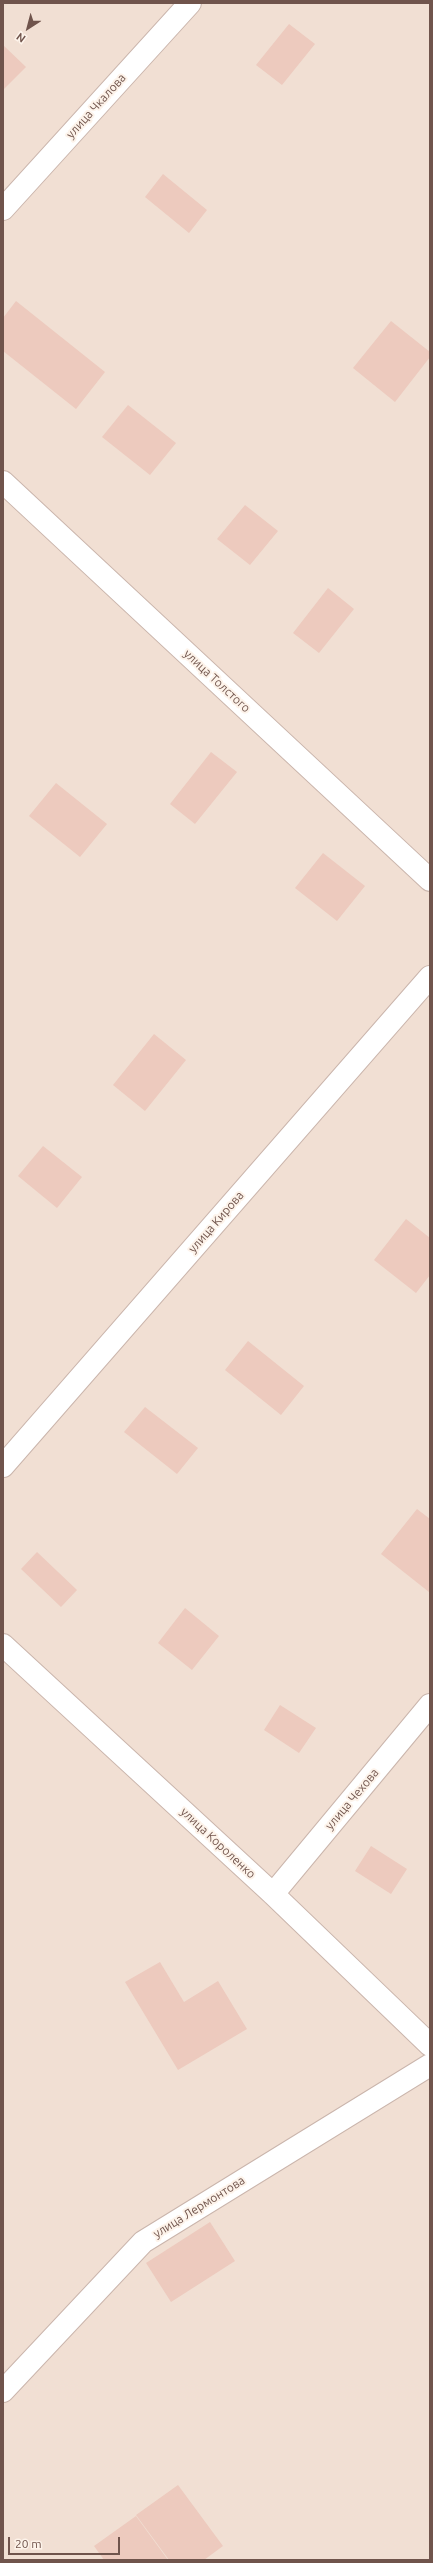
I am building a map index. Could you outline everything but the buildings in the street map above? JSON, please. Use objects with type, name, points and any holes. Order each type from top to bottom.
[{"type":"street","name":"улица Чкалова","points":[[3,209],[190,3]]},
{"type":"street","name":"улица Толстого","points":[[3,482],[430,880]]},
{"type":"street","name":"улица Кирова","points":[[3,1466],[430,977]]},
{"type":"street","name":"улица Короленко","points":[[3,1645],[273,1894],[430,2045]]},
{"type":"street","name":"улица Чехова","points":[[273,1894],[430,1705]]},
{"type":"street","name":"улица Лермонтова","points":[[3,2391],[143,2242],[430,2065]]},
{"type":"shaded area","points":[[3,3],[430,3],[430,2560],[3,2560]]}]
